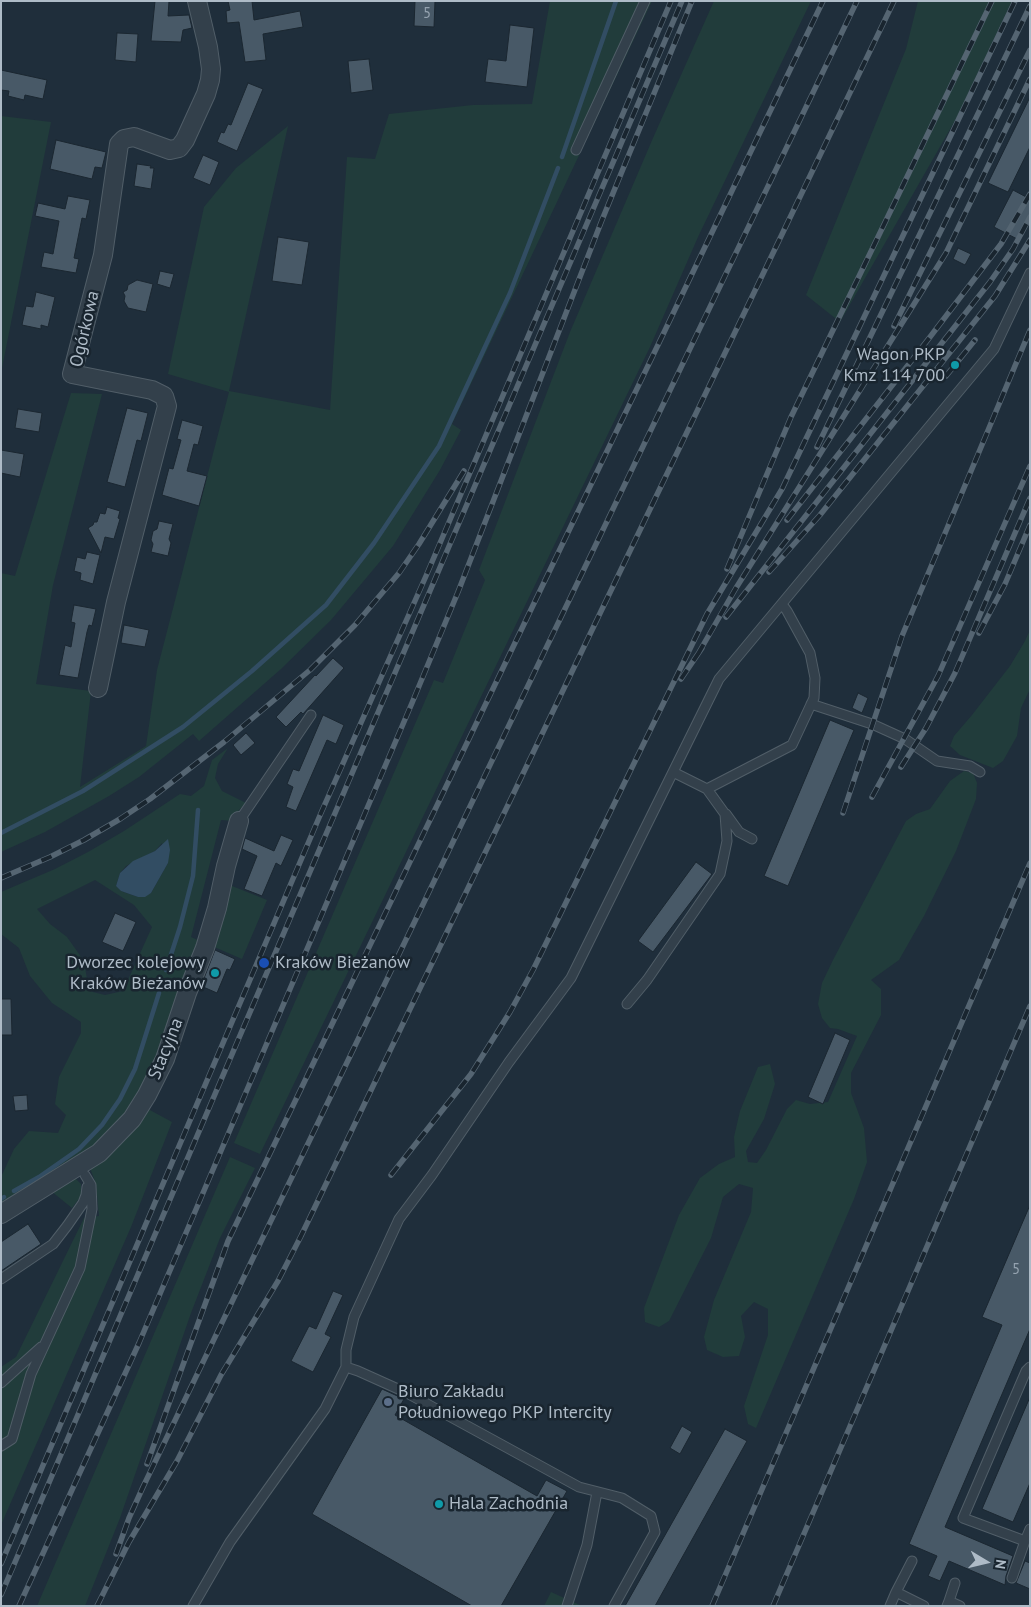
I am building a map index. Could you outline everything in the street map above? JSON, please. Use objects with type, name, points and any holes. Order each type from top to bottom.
[{"type":"street","name":"Ogórkowa","points":[[98,688],[116,602],[167,406],[164,396],[152,390],[72,374],[103,255],[119,144],[124,139],[134,137],[170,150],[178,148],[185,140],[206,94],[211,69],[197,1]]},
{"type":"street","name":"Stacyjna","points":[[1,1214],[83,1170],[132,1119],[160,1069],[205,948],[217,908],[226,866],[240,821]]},
{"type":"lane","points":[[576,150],[645,1]]},
{"type":"lane","points":[[193,1606],[230,1542],[325,1409],[346,1367],[346,1350],[354,1317],[399,1218],[571,978],[719,679],[994,349],[1030,273]]},
{"type":"lane","points":[[707,789],[792,745],[814,698],[815,678],[810,653],[782,604]]},
{"type":"lane","points":[[811,704],[872,724],[904,738],[937,761],[970,766],[980,772]]},
{"type":"lane","points":[[240,821],[311,715]]},
{"type":"lane","points":[[673,772],[707,789],[738,832],[752,839]]},
{"type":"lane","points":[[627,1004],[647,980],[720,874],[727,841],[725,814]]},
{"type":"lane","points":[[1,1279],[53,1244],[67,1226],[86,1195],[83,1170]]},
{"type":"lane","points":[[1,1446],[12,1439],[31,1374],[80,1268],[92,1209],[92,1184],[83,1170]]},
{"type":"lane","points":[[1,1383],[45,1344]]},
{"type":"lane","points":[[346,1367],[407,1393],[579,1487],[622,1498],[651,1516],[655,1532],[614,1606]]},
{"type":"lane","points":[[1025,1540],[963,1518],[1026,1371],[1030,1367]]},
{"type":"lane","points":[[567,1606],[587,1545],[597,1492]]},
{"type":"lane","points":[[1012,1578],[1030,1529]]},
{"type":"lane","points":[[890,1606],[912,1561]]},
{"type":"lane","points":[[955,1583],[948,1603],[960,1606]]},
{"type":"lane","points":[[896,1592],[924,1606]]},
{"type":"green space","points":[[550,1],[652,1],[452,424],[461,430],[440,470],[393,546],[331,620],[281,669],[199,741],[193,734],[139,777],[109,796],[45,832],[1,852],[1,573],[15,576],[71,393],[102,394],[53,585],[36,684],[91,691],[80,787],[146,746],[157,670],[229,392],[168,374],[204,207],[236,168],[288,126],[229,391],[330,410],[347,157],[375,159],[389,114],[473,105],[532,104]]},
{"type":"green space","points":[[714,1],[811,1],[698,237],[650,347],[260,1154],[234,1143],[434,680],[443,683],[485,580],[479,570],[570,332]]},
{"type":"green space","points":[[918,1],[1012,1],[957,117],[840,322],[806,295],[906,49]]},
{"type":"green space","points":[[1,116],[51,122],[1,373]]},
{"type":"green space","points":[[1030,630],[1030,689],[1021,708],[1017,736],[1003,761],[993,768],[960,755],[950,746],[954,736],[1010,666]]},
{"type":"green space","points":[[228,748],[218,764],[215,778],[222,791],[246,803],[239,810],[234,821],[221,820],[191,937],[200,941],[157,1063],[130,1111],[96,1146],[1,1204],[1,1177],[14,1149],[29,1131],[58,1133],[66,1115],[55,1104],[59,1077],[81,1033],[81,1022],[52,1003],[30,976],[19,948],[1,934],[1,892],[55,869],[88,852],[180,794],[191,796],[204,786],[212,760]],"holes":[[[162,843],[168,863],[151,893],[138,897],[121,891],[116,886],[120,873],[126,866],[155,851]],[[95,880],[134,905],[152,927],[123,991],[105,995],[89,991],[84,961],[67,937],[50,924],[37,909]]]},
{"type":"green space","points":[[964,771],[973,773],[977,783],[976,799],[956,851],[924,916],[899,960],[871,980],[881,989],[881,1015],[851,1073],[851,1093],[864,1128],[867,1162],[854,1199],[756,1428],[748,1424],[744,1406],[768,1335],[768,1309],[754,1302],[741,1316],[745,1337],[739,1356],[723,1357],[707,1350],[704,1337],[714,1300],[751,1212],[753,1188],[739,1184],[723,1197],[711,1238],[669,1321],[659,1327],[645,1322],[644,1308],[679,1215],[700,1178],[719,1164],[735,1157],[734,1137],[740,1111],[758,1067],[770,1064],[775,1084],[764,1119],[746,1151],[748,1162],[757,1163],[766,1150],[787,1109],[796,1100],[810,1104],[828,1102],[857,1036],[830,1028],[822,1018],[818,1004],[822,983],[906,821],[916,814],[930,809],[950,781]]},
{"type":"green space","points":[[227,884],[267,900],[242,959],[212,946]]},
{"type":"green space","points":[[148,1109],[172,1122],[131,1227],[1,1525],[1,1367],[16,1357],[84,1218],[99,1216],[96,1184],[90,1168]]},
{"type":"green space","points":[[230,1157],[255,1168],[220,1238],[191,1313],[120,1518],[85,1606],[37,1606]]},
{"type":"green space","points":[[67,1179],[76,1179],[81,1184],[81,1196],[72,1208],[51,1191]]},
{"type":"green space","points":[[551,1592],[582,1606],[544,1606]]},
{"type":"water","points":[[168,839],[170,850],[168,863],[151,893],[145,897],[138,897],[121,891],[116,886],[120,873],[133,861],[155,851]]},
{"type":"building","points":[[155,1],[169,1],[168,16],[189,15],[192,28],[183,30],[181,42],[151,41]]},
{"type":"building","points":[[228,1],[252,1],[254,20],[300,11],[303,27],[263,34],[266,60],[245,62],[239,22],[227,23],[226,11],[230,10]]},
{"type":"building","points":[[415,1],[435,1],[434,27],[414,26]]},
{"type":"building","points":[[510,25],[534,28],[527,87],[485,82],[488,59],[506,61]]},
{"type":"building","points":[[117,33],[138,34],[136,62],[115,60]]},
{"type":"building","points":[[369,59],[373,90],[351,93],[348,61]]},
{"type":"building","points":[[1,70],[47,80],[43,99],[25,95],[24,100],[8,96],[9,91],[1,90]]},
{"type":"building","points":[[248,83],[263,89],[237,151],[217,142],[221,132],[224,133],[228,124],[231,125]]},
{"type":"building","points":[[1030,97],[1030,147],[1008,192],[988,183]]},
{"type":"building","points":[[56,140],[106,152],[102,168],[95,167],[92,179],[50,169]]},
{"type":"building","points":[[203,155],[219,162],[210,185],[193,178]]},
{"type":"building","points":[[137,164],[154,168],[151,189],[134,186]]},
{"type":"building","points":[[1013,190],[1030,199],[1030,220],[1019,240],[994,227]]},
{"type":"building","points":[[68,196],[90,200],[86,219],[82,218],[74,258],[79,259],[76,273],[41,267],[44,252],[53,254],[59,221],[35,216],[38,203],[65,209]]},
{"type":"building","points":[[278,237],[309,242],[302,285],[272,281]]},
{"type":"building","points":[[958,248],[971,254],[965,265],[953,259]]},
{"type":"building","points":[[160,271],[174,274],[170,288],[157,284]]},
{"type":"building","points":[[137,280],[153,284],[146,312],[128,308],[124,301],[125,296],[123,292],[127,290],[128,285]]},
{"type":"building","points":[[36,292],[55,297],[48,327],[41,325],[41,329],[22,325],[26,306],[33,307]]},
{"type":"building","points":[[127,408],[148,413],[141,441],[137,440],[125,487],[107,482]]},
{"type":"building","points":[[18,409],[42,413],[39,432],[15,428]]},
{"type":"building","points":[[182,420],[203,426],[198,445],[194,444],[187,471],[207,476],[199,506],[162,495],[169,468],[173,469],[181,440],[177,439]]},
{"type":"building","points":[[1,450],[24,454],[20,477],[1,473]]},
{"type":"building","points":[[107,507],[120,511],[118,518],[120,519],[114,539],[105,537],[101,553],[88,528],[94,522],[97,522],[100,513],[105,514]]},
{"type":"building","points":[[159,521],[173,524],[169,539],[171,543],[168,556],[151,552],[153,531],[157,529]]},
{"type":"building","points":[[87,552],[100,555],[93,584],[80,580],[81,573],[74,571],[77,557],[85,559]]},
{"type":"building","points":[[74,605],[96,609],[92,626],[89,625],[87,632],[78,678],[59,675],[65,645],[71,647],[75,623],[71,622]]},
{"type":"building","points":[[124,625],[149,630],[145,647],[121,643]]},
{"type":"building","points":[[333,658],[344,668],[303,714],[301,712],[286,727],[276,717]]},
{"type":"building","points":[[858,693],[868,698],[862,713],[852,708]]},
{"type":"building","points":[[323,715],[344,725],[336,744],[327,740],[296,811],[286,807],[293,787],[287,784],[293,769],[299,771]]},
{"type":"building","points":[[830,720],[854,730],[788,886],[764,876]]},
{"type":"building","points":[[246,733],[255,743],[241,755],[233,745]]},
{"type":"building","points":[[281,835],[293,840],[281,866],[276,863],[262,896],[244,889],[257,856],[242,849],[245,838],[274,851]]},
{"type":"building","points":[[696,862],[712,874],[653,952],[638,941]]},
{"type":"building","points":[[115,913],[136,922],[123,951],[102,942]]},
{"type":"building","name":"Dworzec kolejowy Kraków Bieżanów","points":[[215,950],[235,959],[230,970],[227,969],[217,993],[201,986]]},
{"type":"building","points":[[1,999],[11,999],[12,1035],[1,1035]]},
{"type":"building","points":[[835,1033],[850,1040],[823,1104],[808,1097]]},
{"type":"building","points":[[27,1095],[28,1110],[15,1111],[13,1096]]},
{"type":"building","points":[[1030,1205],[1030,1329],[945,1527],[1013,1556],[1005,1585],[949,1561],[940,1581],[928,1576],[937,1556],[909,1544],[1002,1325],[982,1317]]},
{"type":"building","points":[[28,1224],[41,1244],[1,1271],[1,1242]]},
{"type":"building","points":[[333,1291],[343,1295],[325,1334],[331,1337],[313,1372],[291,1361],[309,1326],[316,1329]]},
{"type":"building","name":"Hala Zachodnia","points":[[382,1389],[404,1399],[395,1415],[537,1496],[546,1480],[567,1491],[501,1606],[472,1606],[312,1514]]},
{"type":"building","points":[[1030,1397],[1030,1483],[1013,1522],[982,1509]]},
{"type":"building","points":[[682,1426],[692,1432],[680,1454],[670,1448]]},
{"type":"building","points":[[725,1429],[747,1441],[655,1606],[625,1606]]},
{"type":"building","points":[[1025,1561],[1030,1563],[1030,1589],[1016,1583]]},
{"type":"waterway","points":[[562,157],[616,1]]},
{"type":"waterway","points":[[1,833],[83,791],[183,727],[252,671],[326,605],[374,543],[439,446],[510,293],[558,168]]},
{"type":"waterway","points":[[166,970],[180,927],[193,876],[198,810]]},
{"type":"waterway","points":[[14,1191],[39,1177],[79,1149],[102,1125],[120,1099],[135,1069],[159,993]]},
{"type":"railway","points":[[1,1564],[321,813],[426,576],[671,1]]},
{"type":"railway","points":[[1,1595],[682,1]]},
{"type":"railway","points":[[19,1606],[139,1343],[412,703],[458,592],[602,220],[692,1]]},
{"type":"railway","points":[[147,1464],[228,1241],[823,1]]},
{"type":"railway","points":[[116,1554],[143,1487],[857,1]]},
{"type":"railway","points":[[97,1606],[129,1542],[177,1461],[221,1375],[278,1281],[301,1236],[894,1]]},
{"type":"railway","points":[[727,569],[791,417],[992,1]]},
{"type":"railway","points":[[391,1175],[471,1074],[510,1012],[533,970],[707,614],[782,489],[1015,1]]},
{"type":"railway","points":[[817,447],[1030,6]]},
{"type":"railway","points":[[894,326],[1030,50]]},
{"type":"railway","points":[[698,654],[736,588],[946,253],[1030,79]]},
{"type":"railway","points":[[787,520],[1001,244],[1030,194]]},
{"type":"railway","points":[[726,617],[990,282],[1013,249],[1030,217]]},
{"type":"railway","points":[[769,572],[820,515],[995,296],[1030,240]]},
{"type":"railway","points":[[843,813],[902,636],[1030,330]]},
{"type":"railway","points":[[946,376],[975,340]]},
{"type":"railway","points":[[872,797],[938,676],[1030,466]]},
{"type":"railway","points":[[1,878],[84,840],[150,799],[224,742],[310,670],[355,625],[399,573],[464,471]]},
{"type":"railway","points":[[901,767],[926,728],[955,673],[1030,498]]},
{"type":"railway","points":[[979,633],[1005,584],[1030,525]]},
{"type":"railway","points":[[681,679],[702,648]]},
{"type":"railway","points":[[712,1606],[1030,863]]},
{"type":"railway","points":[[773,1606],[1030,1006]]},
{"type":"place","name":"Wagon PKP Kmz 114 700","points":[[955,365]]},
{"type":"place","name":"Kraków Bieżanów","points":[[264,963]]},
{"type":"place","name":"Dworzec kolejowy Kraków Bieżanów","points":[[215,973]]},
{"type":"place","name":"Biuro Zakładu Południowego PKP Intercity","points":[[388,1402]]},
{"type":"place","name":"Hala Zachodnia","points":[[439,1504]]}]
